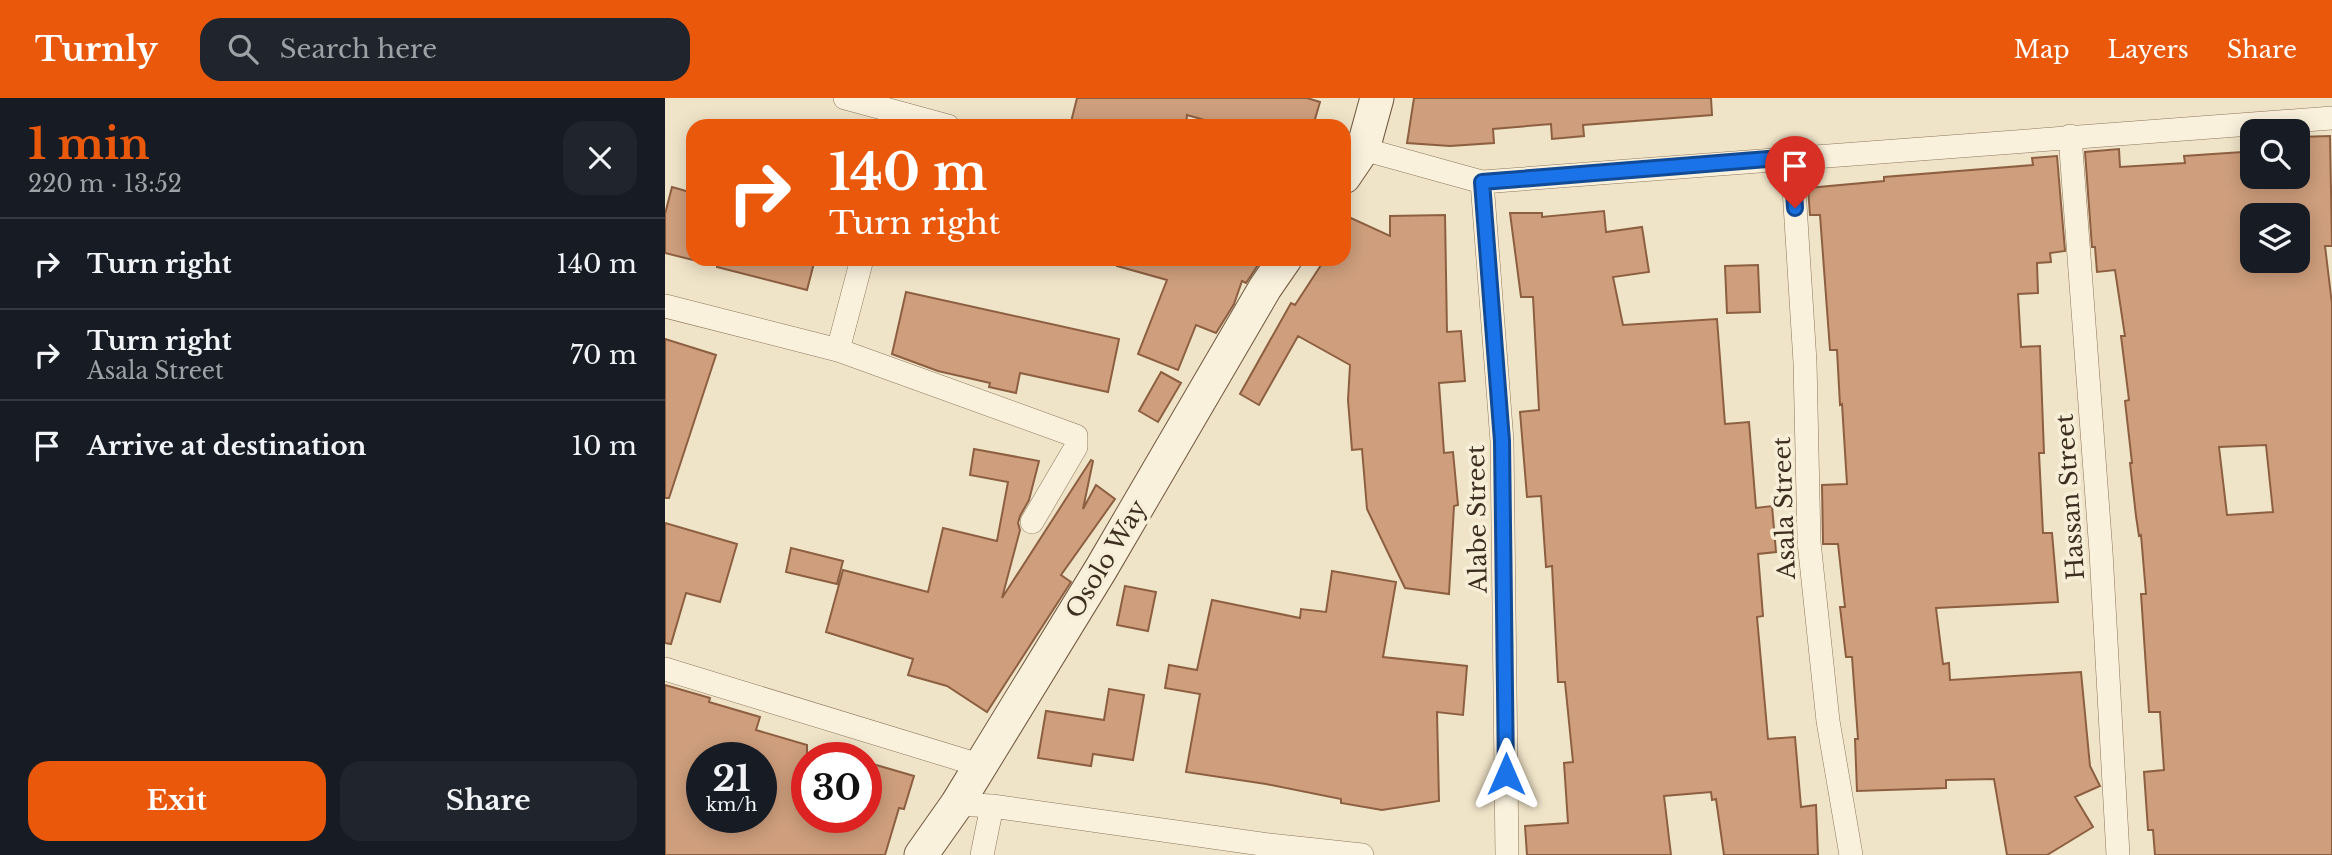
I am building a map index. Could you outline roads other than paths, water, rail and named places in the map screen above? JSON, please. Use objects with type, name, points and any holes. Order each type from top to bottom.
[{"type":"main road","points":[[1351,167],[1363,149],[1377,98]]},
{"type":"main road","name":"Osolo Way","points":[[921,855],[957,804],[1101,569],[1280,266]]},
{"type":"street","points":[[845,98],[897,119]]},
{"type":"street","points":[[1363,149],[1482,182],[2332,118]]},
{"type":"street","name":"Hassan Street","points":[[2070,136],[2101,552],[2118,855]]},
{"type":"street","name":"Asala Street","points":[[1792,157],[1805,362],[1809,542],[1828,721],[1851,855]]},
{"type":"street","name":"Alabe Street","points":[[1482,182],[1502,441],[1507,855]]},
{"type":"street","points":[[838,350],[860,266]]},
{"type":"street","points":[[665,306],[838,350],[1076,436],[1076,447],[1032,522]]},
{"type":"street","points":[[665,669],[979,765]]},
{"type":"street","points":[[957,804],[992,806],[1261,844],[1363,855]]},
{"type":"street","points":[[982,855],[992,806]]}]
